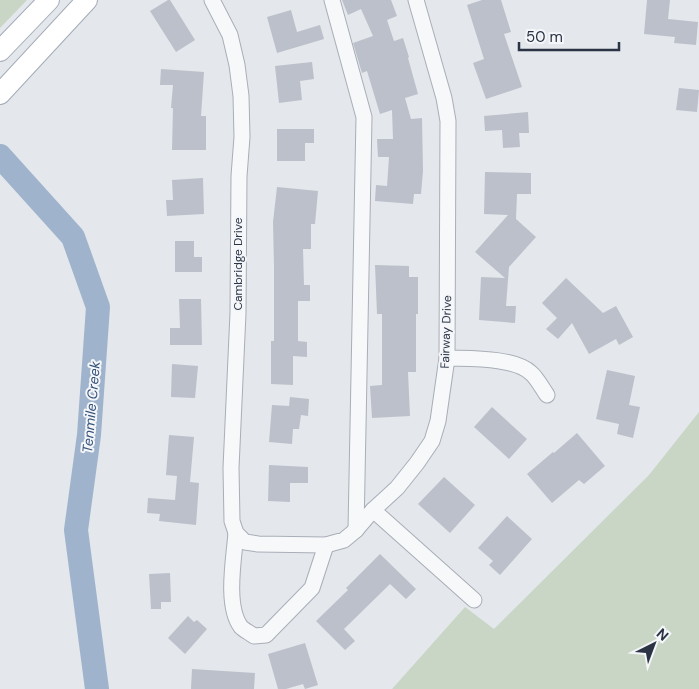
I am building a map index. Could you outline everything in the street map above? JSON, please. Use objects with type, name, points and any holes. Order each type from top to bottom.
[{"type":"main road","points":[[0,51],[49,0]]},
{"type":"main road","points":[[7,87],[88,0]]},
{"type":"street","name":"Cambridge Drive","points":[[212,0],[230,35],[237,65],[241,96],[242,137],[239,176],[238,313],[231,468],[232,521],[236,533],[231,598],[241,627],[254,636],[266,635],[312,588],[326,545]]},
{"type":"street","points":[[332,0],[364,118],[356,530]]},
{"type":"street","name":"Fairway Drive","points":[[373,510],[397,488],[432,441],[441,405],[447,358],[448,120],[444,98],[416,0]]},
{"type":"street","points":[[447,358],[499,361],[516,365],[530,372],[547,394]]},
{"type":"street","points":[[236,533],[245,542],[258,544],[326,545],[344,540],[356,530],[373,510],[474,600]]},
{"type":"green space","points":[[0,0],[27,0],[0,28]]},
{"type":"green space","points":[[699,412],[699,689],[392,689],[465,607],[494,629],[649,475]]},
{"type":"building","points":[[170,0],[195,40],[176,52],[150,11]]},
{"type":"building","points":[[342,0],[391,0],[397,16],[387,20],[394,41],[403,38],[418,94],[405,98],[411,119],[422,118],[423,171],[421,194],[414,194],[413,204],[375,201],[376,185],[387,186],[389,157],[378,157],[377,139],[393,139],[392,110],[380,114],[367,71],[362,73],[353,43],[373,36],[361,9],[348,15]]},
{"type":"building","points":[[482,0],[501,0],[511,32],[504,34],[522,87],[486,99],[473,63],[484,59],[467,5]]},
{"type":"building","points":[[647,0],[670,0],[668,19],[698,22],[696,45],[674,43],[675,37],[644,34]]},
{"type":"building","points":[[291,10],[297,32],[320,25],[324,39],[277,53],[267,17]]},
{"type":"building","points":[[312,62],[314,79],[300,81],[302,100],[279,103],[275,66]]},
{"type":"building","points":[[161,69],[204,72],[201,116],[206,116],[206,150],[172,150],[173,108],[171,108],[173,85],[160,85]]},
{"type":"building","points":[[679,88],[699,90],[697,112],[676,110]]},
{"type":"building","points":[[528,112],[529,133],[519,133],[520,147],[503,148],[502,130],[485,131],[484,116]]},
{"type":"building","points":[[277,129],[314,129],[314,143],[305,143],[305,161],[277,161]]},
{"type":"building","points":[[485,172],[531,173],[531,194],[517,194],[516,219],[536,237],[509,267],[506,306],[516,306],[515,323],[479,320],[481,277],[505,278],[475,252],[508,215],[484,214]]},
{"type":"building","points":[[203,178],[204,214],[167,216],[166,200],[173,200],[172,180]]},
{"type":"building","points":[[277,187],[318,191],[315,224],[311,224],[311,249],[303,249],[304,285],[310,285],[310,301],[298,301],[298,341],[307,342],[307,357],[293,356],[293,385],[271,384],[271,341],[274,341],[273,222]]},
{"type":"building","points":[[175,241],[194,241],[194,257],[202,257],[202,272],[175,272]]},
{"type":"building","points":[[375,265],[409,266],[409,277],[418,277],[416,372],[408,372],[410,416],[372,418],[370,386],[382,385],[382,314],[377,314]]},
{"type":"building","points":[[566,278],[603,313],[616,306],[633,337],[619,345],[616,339],[589,354],[572,323],[558,339],[546,329],[557,318],[542,303]]},
{"type":"building","points":[[179,299],[201,299],[202,345],[170,345],[170,328],[180,328]]},
{"type":"building","points":[[172,364],[198,366],[195,398],[171,397]]},
{"type":"building","points":[[607,370],[635,376],[629,405],[640,407],[633,438],[617,434],[619,424],[596,419]]},
{"type":"building","points":[[290,397],[309,399],[308,416],[301,415],[299,429],[293,429],[292,444],[269,442],[272,405],[289,406]]},
{"type":"building","points":[[492,407],[527,439],[509,459],[474,427]]},
{"type":"building","points":[[577,433],[605,466],[584,484],[579,480],[552,503],[527,474]]},
{"type":"building","points":[[169,435],[194,437],[190,482],[199,483],[196,525],[159,521],[160,514],[147,513],[148,498],[175,500],[177,476],[166,475]]},
{"type":"building","points":[[269,465],[308,467],[308,483],[290,483],[290,502],[268,501]]},
{"type":"building","points":[[444,477],[475,505],[450,533],[418,504]]},
{"type":"building","points":[[507,516],[532,539],[500,575],[489,565],[493,561],[478,548]]},
{"type":"building","points":[[380,554],[416,589],[406,599],[390,584],[344,629],[355,641],[345,650],[316,621],[348,590],[346,588]]},
{"type":"building","points":[[170,573],[171,602],[161,602],[161,609],[151,609],[149,574]]},
{"type":"building","points":[[188,616],[194,622],[197,620],[207,629],[185,654],[168,638]]},
{"type":"building","points":[[305,643],[318,685],[305,689],[303,684],[286,689],[278,689],[268,654]]},
{"type":"building","points":[[192,669],[255,673],[254,689],[191,689]]},
{"type":"waterway","name":"Tenmile Creek","points":[[0,156],[73,237],[98,307],[89,435],[76,530],[97,689]]}]
